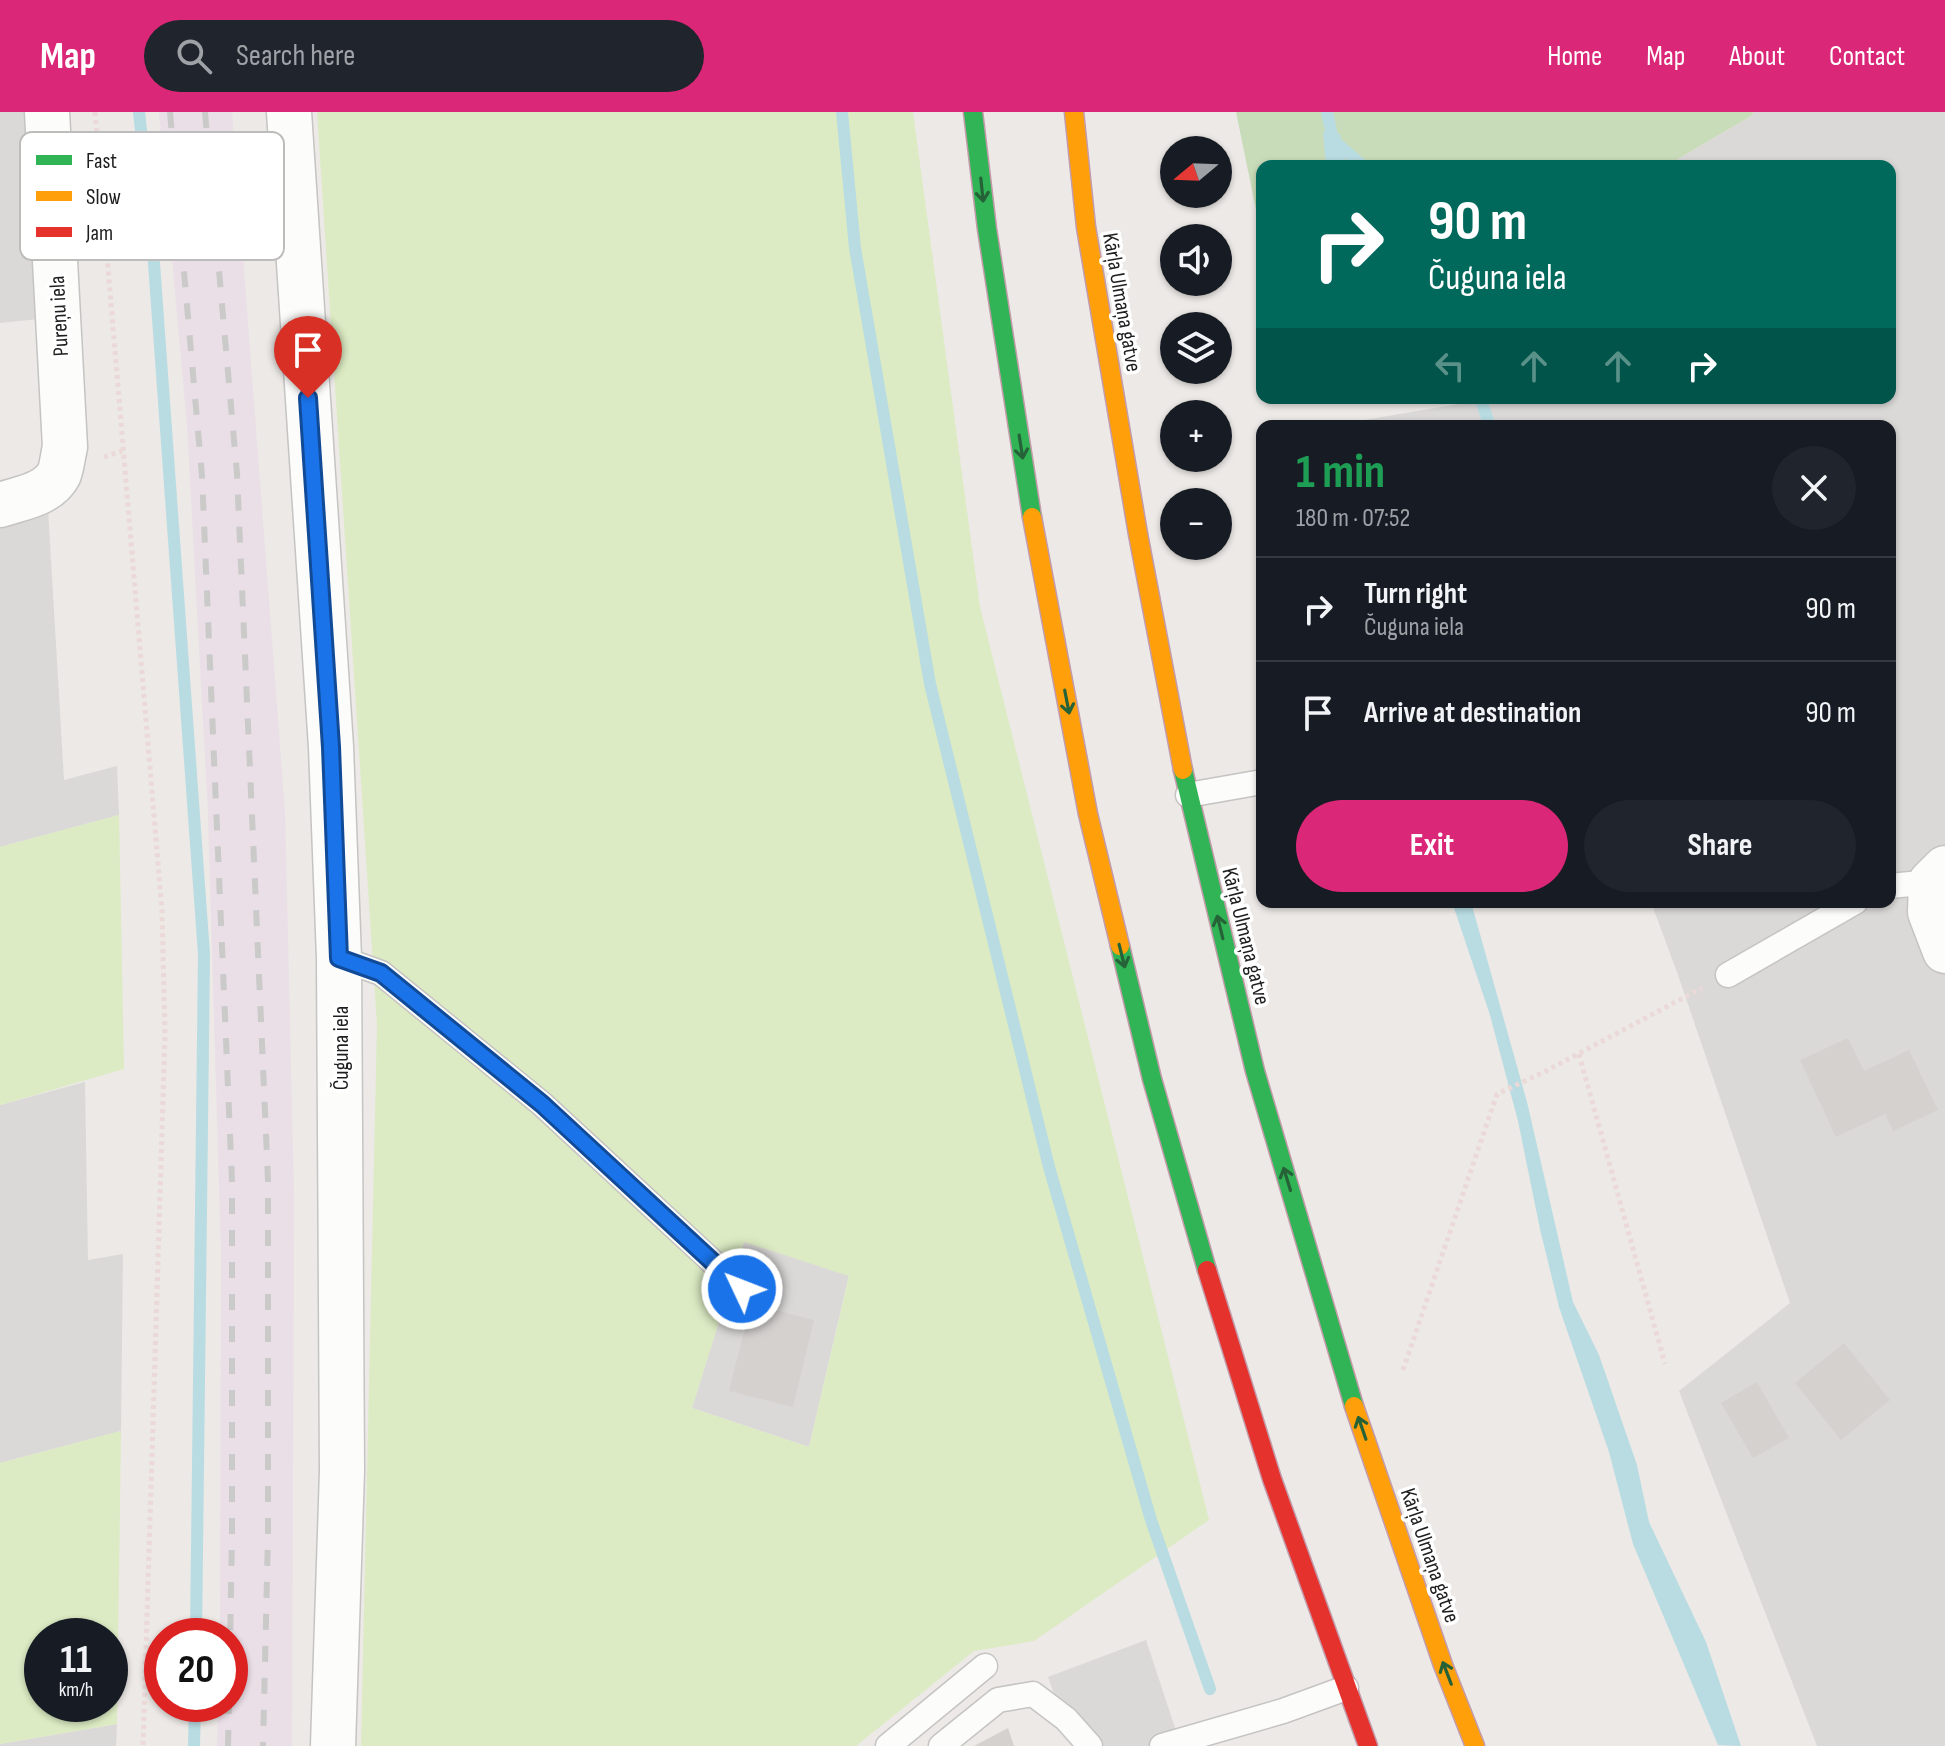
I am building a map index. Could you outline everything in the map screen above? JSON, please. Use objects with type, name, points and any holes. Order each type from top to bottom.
[{"type":"highway","points":[[973,112],[987,229],[1028,494],[1088,814],[1152,1079],[1272,1479],[1368,1746]]},
{"type":"highway","name":"Kārļa Ulmaņa gatve","points":[[1074,112],[1086,227],[1138,534],[1188,795],[1255,1071],[1355,1409],[1443,1665],[1475,1746]]},
{"type":"street","name":"Pureņu iela","points":[[47,112],[48,132]]},
{"type":"street","name":"Čuguna iela","points":[[289,112],[331,747],[339,958],[342,1471],[333,1746]]},
{"type":"street","name":"Pureņu iela","points":[[0,505],[39,493],[60,472],[65,447],[55,260]]},
{"type":"street","points":[[1922,879],[1930,912],[1945,951]]},
{"type":"lane","points":[[1188,795],[1256,783]]},
{"type":"lane","points":[[1728,975],[1845,908]]},
{"type":"lane","points":[[339,958],[381,973],[542,1104],[742,1289]]},
{"type":"lane","points":[[888,1746],[985,1666]]},
{"type":"lane","points":[[1162,1746],[1283,1711],[1346,1688]]},
{"type":"lane","points":[[941,1746],[998,1700],[1033,1694],[1066,1719],[1090,1746]]},
{"type":"path","points":[[95,112],[97,132]]},
{"type":"path","points":[[107,260],[162,911],[165,1034],[143,1746]]},
{"type":"path","points":[[1403,1370],[1497,1094],[1728,975]]},
{"type":"path","points":[[1579,1054],[1665,1364]]},
{"type":"shaded area","points":[[0,112],[25,112],[26,132],[20,132],[20,260],[35,260],[39,319],[0,323]]},
{"type":"shaded area","points":[[159,112],[232,112],[234,132],[161,132]]},
{"type":"shaded area","points":[[1754,112],[1945,112],[1945,1746],[1817,1746],[1679,1391],[1790,1303],[1653,908],[1896,908],[1896,420],[1364,420],[1459,404],[1896,404],[1896,160],[1676,160]]},
{"type":"shaded area","points":[[172,260],[243,260],[285,812],[294,1197],[292,1746],[217,1746],[218,1722],[248,1722],[248,1618],[220,1618],[221,1252],[208,813],[187,425]]},
{"type":"shaded area","points":[[48,509],[64,780],[117,766],[119,815],[0,847],[0,523]]},
{"type":"shaded area","points":[[85,1082],[88,1260],[123,1254],[121,1431],[0,1463],[0,1105]]},
{"type":"shaded area","points":[[744,1241],[849,1275],[809,1447],[692,1408]]},
{"type":"shaded area","points":[[1146,1640],[1181,1746],[1073,1746],[1048,1677]]},
{"type":"shaded area","points":[[117,1724],[116,1746],[0,1746],[0,1744]]},
{"type":"green space","points":[[317,112],[913,112],[980,607],[1209,1520],[1034,1641],[974,1651],[856,1746],[361,1746],[377,1025]],"holes":[[[744,1242],[849,1276],[809,1447],[692,1408]]]},
{"type":"green space","points":[[1236,112],[1754,112],[1676,160],[1256,160],[1256,210]]},
{"type":"green space","points":[[119,815],[124,1069],[0,1105],[0,847]]},
{"type":"green space","points":[[121,1431],[118,1618],[24,1618],[24,1722],[117,1724],[0,1744],[0,1463]]},
{"type":"water","points":[[1323,132],[1340,134],[1345,160],[1325,160]]},
{"type":"water","points":[[1454,908],[1473,908],[1527,1102],[1573,1302],[1599,1355],[1637,1465],[1649,1522],[1706,1642],[1741,1746],[1718,1745],[1633,1544],[1609,1452],[1559,1307],[1518,1121],[1490,1015]]},
{"type":"building","points":[[1848,1038],[1864,1071],[1909,1050],[1938,1110],[1893,1131],[1885,1114],[1836,1137],[1800,1060]]},
{"type":"building","points":[[751,1304],[814,1320],[793,1407],[729,1391]]},
{"type":"building","points":[[1844,1343],[1890,1400],[1841,1440],[1795,1383]]},
{"type":"building","points":[[1757,1382],[1789,1438],[1753,1458],[1721,1403]]},
{"type":"building","points":[[1008,1728],[1014,1746],[974,1746]]},
{"type":"waterway","points":[[139,112],[141,132]]},
{"type":"waterway","points":[[842,112],[855,248],[930,684],[1049,1167],[1151,1520],[1210,1689]]},
{"type":"waterway","points":[[1327,112],[1333,140],[1356,160]]},
{"type":"waterway","points":[[154,260],[204,954],[196,1618]]},
{"type":"waterway","points":[[1482,404],[1488,420]]},
{"type":"waterway","points":[[194,1746],[195,1722]]},
{"type":"railway","points":[[170,112],[172,132]]},
{"type":"railway","points":[[205,112],[207,132]]},
{"type":"railway","points":[[183,260],[202,476],[232,1181],[230,1618]]},
{"type":"railway","points":[[218,260],[237,474],[268,1180],[268,1535],[263,1746]]},
{"type":"railway","points":[[228,1746],[229,1722]]},
{"type":"traffic: fast","points":[[973,112],[987,229],[1032,517]]},
{"type":"traffic: fast","points":[[1183,770],[1255,1071],[1354,1406]]},
{"type":"traffic: fast","points":[[1120,946],[1152,1079],[1207,1270]]},
{"type":"traffic: slow","points":[[1074,112],[1086,227],[1138,534],[1183,770]]},
{"type":"traffic: slow","points":[[1032,517],[1088,814],[1120,946]]},
{"type":"traffic: slow","points":[[1354,1406],[1443,1665],[1475,1746]]},
{"type":"traffic: jam","points":[[1207,1270],[1272,1479],[1368,1746]]},
{"type":"route","points":[[308,398],[331,747],[339,958],[381,973],[542,1104],[742,1289]]}]
